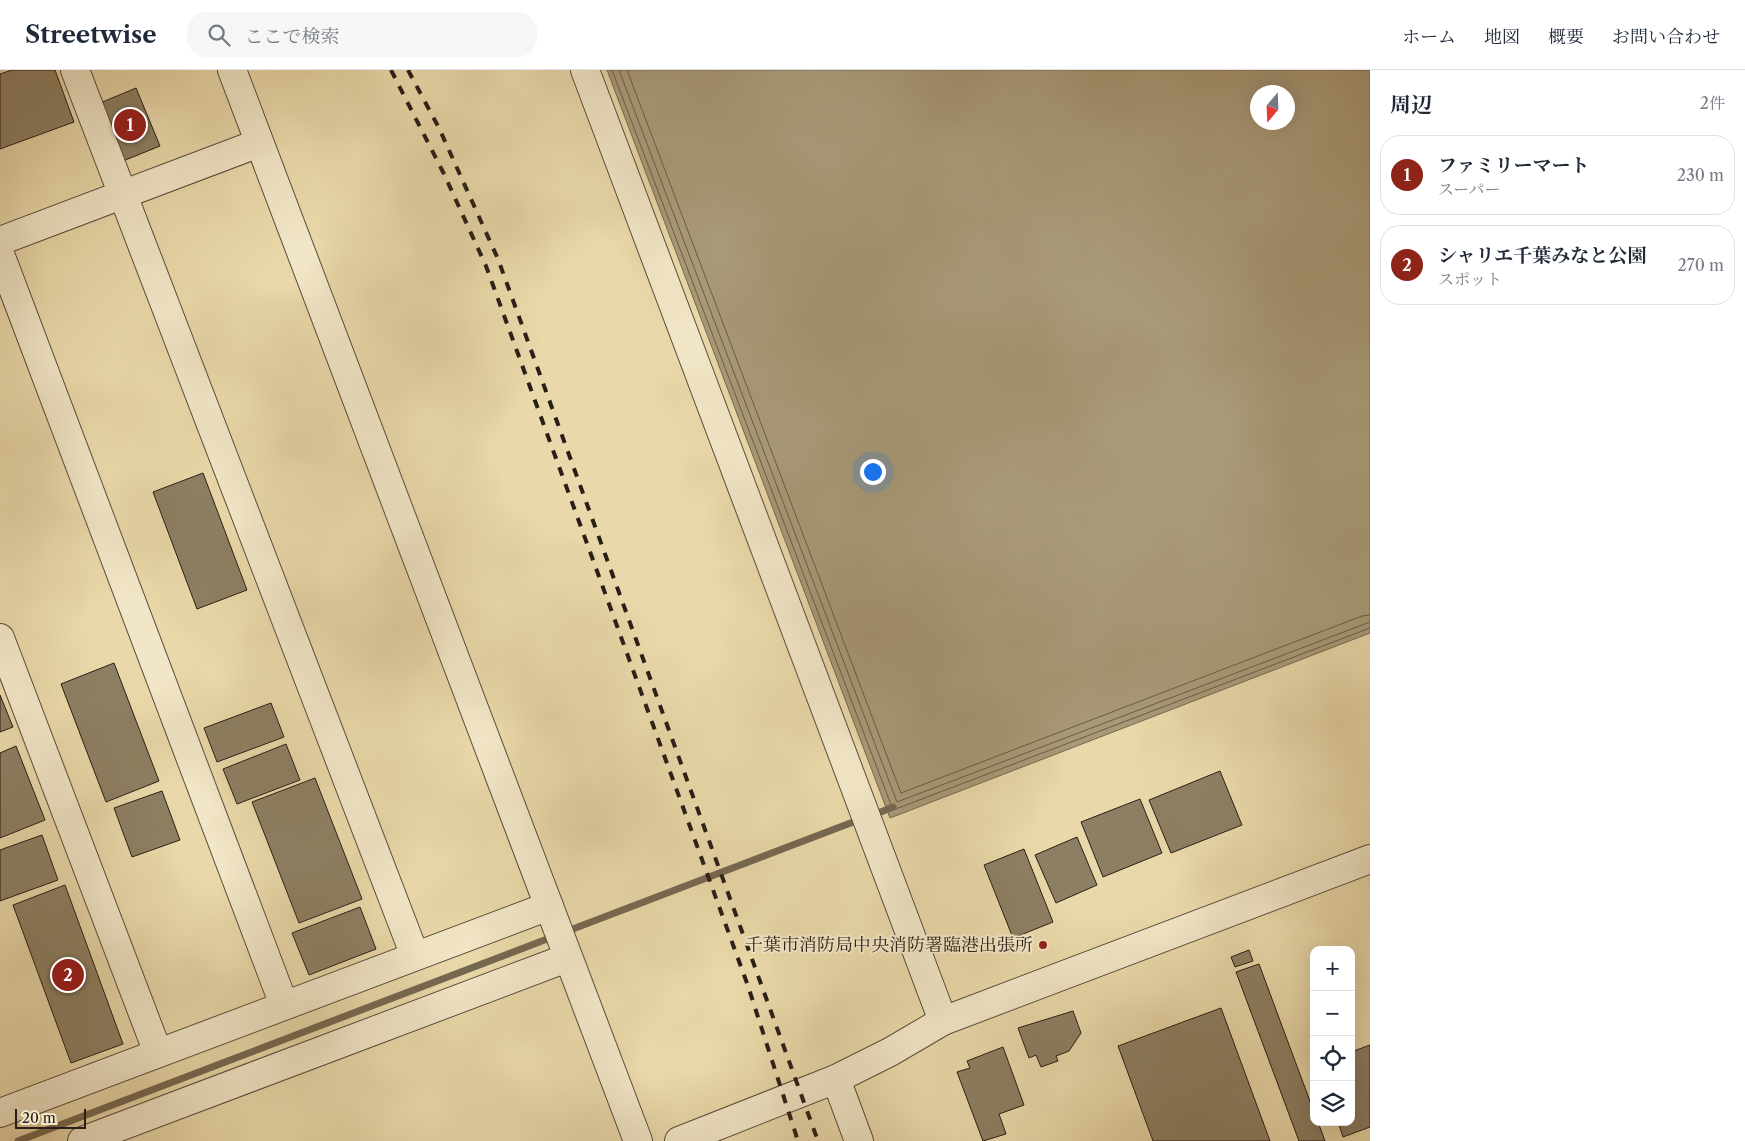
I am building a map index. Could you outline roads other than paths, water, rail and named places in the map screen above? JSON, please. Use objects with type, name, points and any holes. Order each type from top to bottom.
[{"type":"street","points":[[75,70],[121,195],[414,956]]},
{"type":"street","points":[[232,70],[638,1141]]},
{"type":"street","points":[[585,70],[943,1021]]},
{"type":"street","points":[[0,242],[259,143]]},
{"type":"street","points":[[0,254],[284,1005]]},
{"type":"street","points":[[0,638],[158,1054]]},
{"type":"street","points":[[679,1141],[836,1079],[943,1021],[1370,859]]},
{"type":"street","points":[[0,1113],[414,956],[558,933]]},
{"type":"street","points":[[82,1141],[558,933]]},
{"type":"street","points":[[836,1079],[859,1141]]},
{"type":"water","points":[[607,70],[1370,70],[1370,633],[890,818]]},
{"type":"waterway","points":[[871,816],[893,807]]},
{"type":"waterway","points":[[565,932],[861,819]]},
{"type":"waterway","points":[[18,1141],[555,936]]},
{"type":"railway","points":[[391,70],[444,174],[486,266],[748,986],[798,1141]]},
{"type":"railway","points":[[408,70],[439,128],[498,259],[818,1141]]},
{"type":"place","name":"ファミリーマート","points":[[130,125]]},
{"type":"place","name":"千葉市消防局中央消防署臨港出張所","points":[[1043,945]]},
{"type":"place","name":"シャリエ千葉みなと公園","points":[[68,975]]}]
